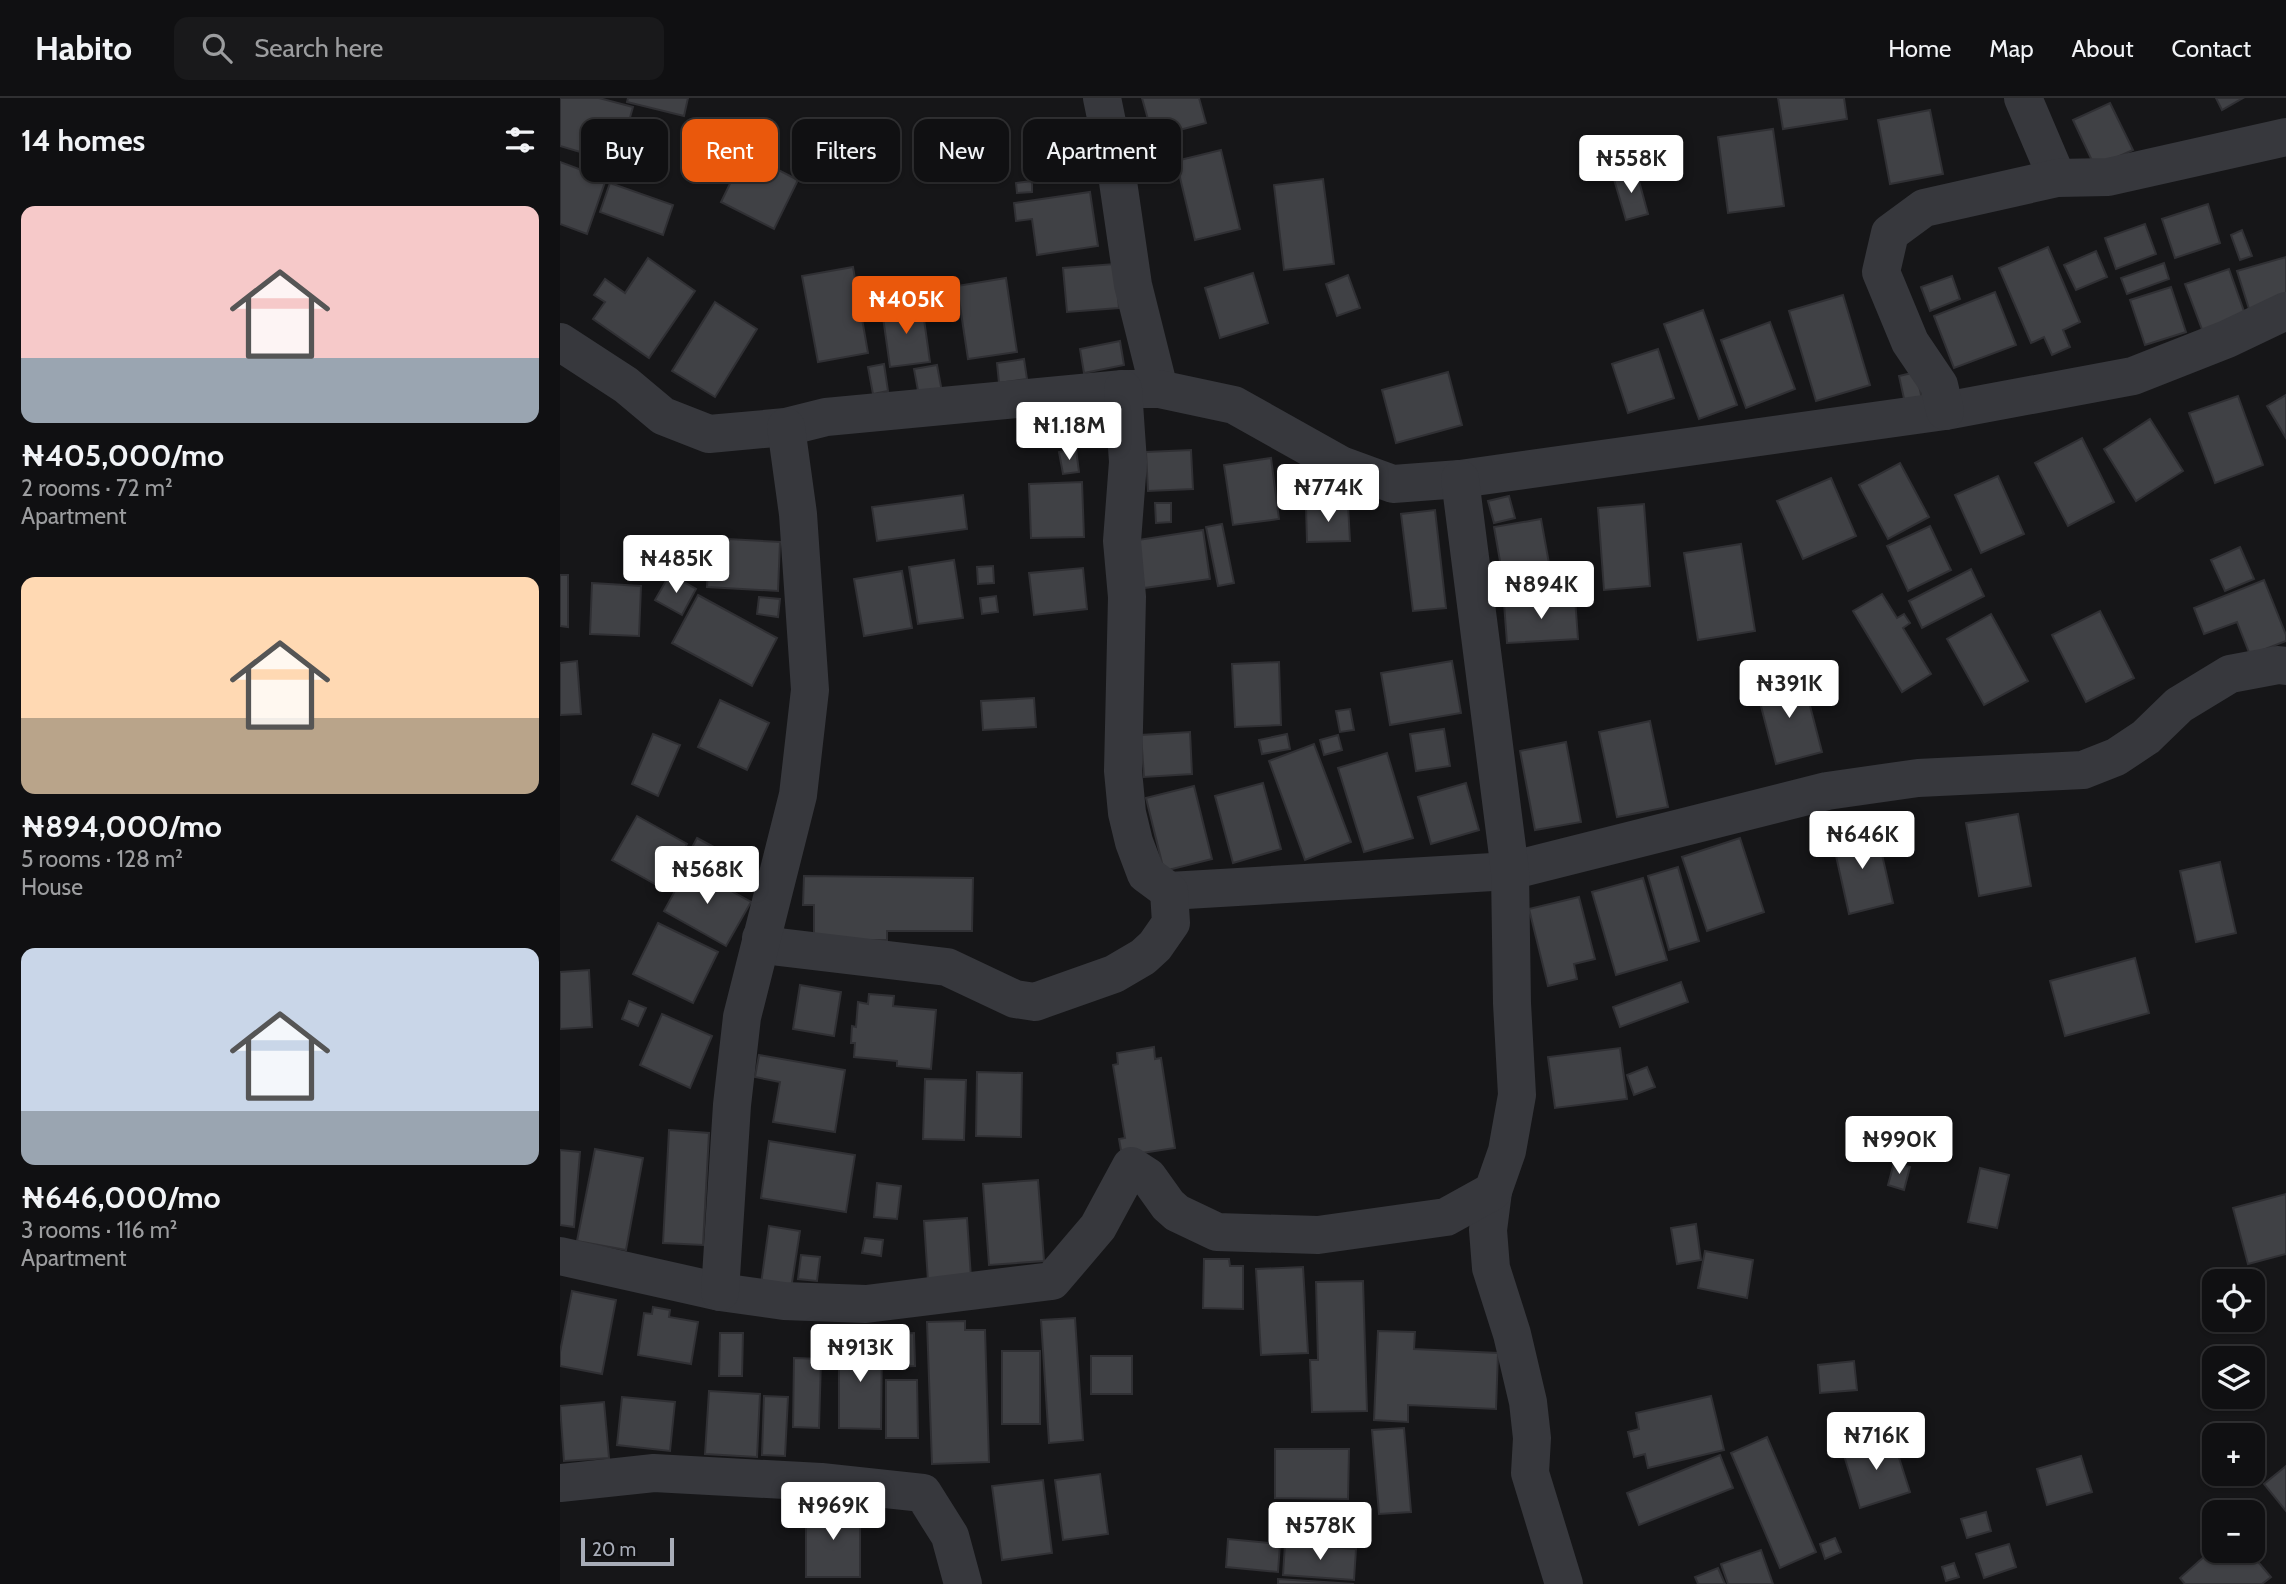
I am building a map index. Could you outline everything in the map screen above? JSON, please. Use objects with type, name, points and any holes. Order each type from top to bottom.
[{"type":"street","points":[[1102,98],[1115,161],[1133,285],[1141,389],[1128,462],[1122,541],[1128,597],[1123,771],[1127,813],[1146,874],[1170,891],[1510,871],[1827,791],[1918,778],[2083,770],[2116,758],[2146,737],[2179,705],[2230,674],[2278,665],[2286,666]]},
{"type":"street","points":[[2023,98],[2057,178]]},
{"type":"street","points":[[1945,411],[1939,384],[1910,342],[1881,272],[1890,233],[1924,208],[2057,178],[2108,177],[2286,137]]},
{"type":"street","points":[[560,342],[626,385],[663,416],[709,434],[786,427],[826,417],[1141,389],[1234,405],[1341,465],[1393,484],[1460,479],[1945,411],[2133,376],[2227,339],[2286,311]]},
{"type":"street","points":[[720,1292],[732,1105],[742,1017],[798,795],[810,690],[798,514],[786,427]]},
{"type":"street","points":[[1460,479],[1510,871],[1512,1003],[1517,1095],[1507,1151],[1493,1191],[1488,1230],[1491,1268],[1515,1346],[1528,1402],[1532,1437],[1530,1473],[1564,1584]]},
{"type":"street","points":[[761,938],[779,947],[947,967],[1014,999],[1035,1002],[1114,974],[1143,957],[1155,946],[1171,923],[1170,891]]},
{"type":"street","points":[[560,1256],[720,1292],[784,1301],[866,1304],[1052,1281],[1098,1227],[1131,1166],[1148,1177],[1177,1213],[1217,1232],[1318,1235],[1446,1217],[1493,1191]]},
{"type":"street","points":[[560,1483],[654,1473],[821,1482],[923,1493],[950,1536],[963,1584]]},
{"type":"building","points":[[560,98],[599,98],[633,107],[630,119],[581,119],[581,152],[560,146]]},
{"type":"building","points":[[628,98],[688,98],[684,116],[627,102]]},
{"type":"building","points":[[1142,98],[1199,98],[1206,123],[1181,130],[1181,119],[1148,119]]},
{"type":"building","points":[[1778,98],[1844,98],[1847,119],[1783,129]]},
{"type":"building","points":[[2216,98],[2243,98],[2222,110]]},
{"type":"building","points":[[2110,103],[2133,150],[2095,167],[2073,120]]},
{"type":"building","points":[[1930,110],[1943,174],[1890,184],[1878,120]]},
{"type":"building","points":[[1773,129],[1784,206],[1728,213],[1718,137]]},
{"type":"building","points":[[1221,150],[1240,229],[1195,240],[1181,182],[1181,160]]},
{"type":"building","points":[[560,162],[581,170],[581,182],[605,182],[587,234],[560,224]]},
{"type":"building","points":[[778,170],[792,177],[792,182],[797,182],[774,229],[721,202],[731,182],[778,182]]},
{"type":"building","points":[[1636,170],[1648,214],[1626,220],[1613,176]]},
{"type":"building","points":[[1323,179],[1334,264],[1284,270],[1274,185]]},
{"type":"building","points":[[1032,182],[1032,192],[1017,193],[1016,183]]},
{"type":"building","points":[[610,183],[673,205],[663,235],[600,212]]},
{"type":"building","points":[[1090,192],[1098,246],[1037,255],[1032,219],[1016,221],[1014,203]]},
{"type":"building","points":[[2208,204],[2220,243],[2175,258],[2162,219]]},
{"type":"building","points":[[2145,224],[2156,254],[2116,269],[2105,238]]},
{"type":"building","points":[[2242,230],[2252,256],[2240,260],[2231,235]]},
{"type":"building","points":[[2048,247],[2080,322],[2063,330],[2070,347],[2052,355],[2044,337],[2031,343],[1999,268]]},
{"type":"building","points":[[2096,251],[2107,277],[2076,290],[2064,265]]},
{"type":"building","points":[[2286,257],[2286,297],[2249,309],[2237,271]]},
{"type":"building","points":[[648,258],[695,291],[649,358],[593,319],[605,302],[594,295],[605,279],[625,293]]},
{"type":"building","points":[[2164,263],[2169,279],[2127,294],[2121,278]]},
{"type":"building","points":[[1115,264],[1119,308],[1067,312],[1063,268]]},
{"type":"building","points":[[853,267],[868,353],[818,362],[802,276]]},
{"type":"building","points":[[2229,269],[2246,317],[2203,332],[2185,284]]},
{"type":"building","points":[[1253,273],[1268,323],[1220,338],[1205,288]]},
{"type":"building","points":[[1348,275],[1360,308],[1337,316],[1326,284]]},
{"type":"building","points":[[1952,276],[1960,299],[1930,311],[1921,287]]},
{"type":"building","points":[[1006,278],[1017,352],[968,359],[957,286]]},
{"type":"building","points":[[2171,287],[2186,332],[2145,345],[2130,300]]},
{"type":"building","points":[[1995,292],[2016,345],[1954,368],[1934,316]]},
{"type":"building","points":[[1843,295],[1870,385],[1816,401],[1789,311]]},
{"type":"building","points":[[715,302],[757,329],[715,397],[672,371]]},
{"type":"building","points":[[922,305],[930,362],[890,367],[882,310]]},
{"type":"building","points":[[1703,310],[1737,405],[1699,419],[1664,324]]},
{"type":"building","points":[[1770,322],[1795,389],[1746,408],[1721,340]]},
{"type":"building","points":[[1120,341],[1124,365],[1084,373],[1080,349]]},
{"type":"building","points":[[1658,349],[1674,398],[1628,413],[1612,364]]},
{"type":"building","points":[[1024,359],[1027,379],[999,383],[997,363]]},
{"type":"building","points":[[884,364],[888,391],[873,394],[868,367]]},
{"type":"building","points":[[937,365],[942,392],[919,396],[914,369]]},
{"type":"building","points":[[1448,372],[1462,425],[1396,443],[1382,390]]},
{"type":"building","points":[[1916,372],[1922,399],[1905,403],[1899,376]]},
{"type":"building","points":[[2286,395],[2286,438],[2267,406]]},
{"type":"building","points":[[2238,396],[2263,465],[2215,483],[2189,413]]},
{"type":"building","points":[[2150,419],[2183,471],[2136,501],[2104,449]]},
{"type":"building","points":[[2082,438],[2114,502],[2068,526],[2035,463]]},
{"type":"building","points":[[1076,449],[1079,472],[1063,474],[1059,452]]},
{"type":"building","points":[[1191,450],[1193,489],[1148,491],[1146,452]]},
{"type":"building","points":[[1271,458],[1279,519],[1233,525],[1224,465]]},
{"type":"building","points":[[1900,463],[1929,517],[1888,539],[1859,485]]},
{"type":"building","points":[[1998,476],[2024,534],[1981,553],[1955,495]]},
{"type":"building","points":[[1831,478],[1856,536],[1803,559],[1777,501]]},
{"type":"building","points":[[1082,482],[1084,537],[1031,538],[1029,484]]},
{"type":"building","points":[[963,495],[967,529],[877,541],[872,507]]},
{"type":"building","points":[[1509,496],[1515,518],[1494,523],[1488,501]]},
{"type":"building","points":[[1155,503],[1171,503],[1171,522],[1156,523]]},
{"type":"building","points":[[1644,504],[1650,586],[1604,590],[1598,508]]},
{"type":"building","points":[[1348,505],[1350,541],[1307,542],[1306,506]]},
{"type":"building","points":[[1435,510],[1446,608],[1413,611],[1401,514]]},
{"type":"building","points":[[1541,519],[1550,569],[1503,578],[1494,527]]},
{"type":"building","points":[[1222,524],[1234,583],[1218,586],[1206,527]]},
{"type":"building","points":[[1930,526],[1951,570],[1908,591],[1887,546]]},
{"type":"building","points":[[1203,530],[1210,579],[1144,588],[1138,540]]},
{"type":"building","points":[[709,538],[780,542],[778,591],[707,587]]},
{"type":"building","points":[[1741,544],[1755,631],[1698,640],[1684,553]]},
{"type":"building","points":[[2240,547],[2254,579],[2225,591],[2211,560]]},
{"type":"building","points":[[954,560],[963,618],[918,624],[909,567]]},
{"type":"building","points":[[993,566],[994,583],[978,584],[977,567]]},
{"type":"building","points":[[1083,568],[1087,609],[1034,615],[1029,573]]},
{"type":"building","points":[[1971,569],[1984,596],[1922,628],[1909,601]]},
{"type":"building","points":[[902,571],[912,628],[864,636],[854,579]]},
{"type":"building","points":[[670,574],[696,589],[682,615],[655,600]]},
{"type":"building","points":[[560,575],[568,575],[568,627],[560,626]]},
{"type":"building","points":[[2264,580],[2286,641],[2250,655],[2237,622],[2204,634],[2194,608]]},
{"type":"building","points":[[592,583],[641,586],[639,636],[590,634]]},
{"type":"building","points":[[1882,594],[1897,618],[1904,614],[1910,623],[1903,628],[1931,674],[1902,692],[1853,611]]},
{"type":"building","points":[[698,595],[777,638],[752,686],[672,643]]},
{"type":"building","points":[[996,596],[998,612],[982,614],[980,598]]},
{"type":"building","points":[[759,597],[780,599],[778,617],[757,614]]},
{"type":"building","points":[[1575,598],[1578,639],[1507,643],[1504,603]]},
{"type":"building","points":[[2100,611],[2134,678],[2086,702],[2052,635]]},
{"type":"building","points":[[1991,614],[2028,681],[1984,705],[1947,639]]},
{"type":"building","points":[[577,661],[581,714],[560,715],[560,663]]},
{"type":"building","points":[[1452,661],[1461,713],[1390,725],[1381,673]]},
{"type":"building","points":[[1279,662],[1281,725],[1235,727],[1232,664]]},
{"type":"building","points":[[1802,675],[1822,752],[1776,764],[1756,687]]},
{"type":"building","points":[[1034,698],[1036,727],[983,730],[981,701]]},
{"type":"building","points":[[720,700],[769,723],[747,770],[698,747]]},
{"type":"building","points":[[1350,709],[1354,730],[1340,732],[1336,711]]},
{"type":"building","points":[[1650,721],[1668,807],[1617,817],[1599,732]]},
{"type":"building","points":[[1444,729],[1450,766],[1416,771],[1410,734]]},
{"type":"building","points":[[1190,732],[1192,774],[1144,777],[1141,735]]},
{"type":"building","points":[[653,734],[680,745],[658,796],[632,784]]},
{"type":"building","points":[[1287,734],[1290,749],[1262,754],[1259,740]]},
{"type":"building","points":[[1338,735],[1342,750],[1324,755],[1320,740]]},
{"type":"building","points":[[1566,742],[1581,822],[1535,830],[1520,751]]},
{"type":"building","points":[[1314,744],[1351,842],[1305,860],[1269,761]]},
{"type":"building","points":[[1387,753],[1413,838],[1364,852],[1338,768]]},
{"type":"building","points":[[1263,783],[1281,849],[1233,863],[1215,796]]},
{"type":"building","points":[[1466,783],[1479,830],[1431,844],[1418,797]]},
{"type":"building","points":[[1194,786],[1212,859],[1164,871],[1146,798]]},
{"type":"building","points":[[2018,814],[2031,886],[1979,896],[1966,823]]},
{"type":"building","points":[[637,816],[687,844],[662,888],[612,860]]},
{"type":"building","points":[[1876,828],[1893,903],[1849,914],[1832,838]]},
{"type":"building","points":[[697,838],[764,874],[755,891],[688,855]]},
{"type":"building","points":[[1740,838],[1764,912],[1707,931],[1682,857]]},
{"type":"building","points":[[2220,862],[2236,933],[2196,942],[2180,871]]},
{"type":"building","points":[[688,867],[751,902],[726,946],[664,911]]},
{"type":"building","points":[[1678,867],[1699,941],[1669,950],[1648,876]]},
{"type":"building","points":[[804,876],[973,878],[972,931],[887,931],[887,940],[814,940],[814,905],[803,905]]},
{"type":"building","points":[[1643,878],[1667,960],[1616,975],[1592,892]]},
{"type":"building","points":[[1579,897],[1595,959],[1574,964],[1577,979],[1548,986],[1529,909]]},
{"type":"building","points":[[658,923],[718,952],[693,1003],[633,974]]},
{"type":"building","points":[[2135,958],[2149,1013],[2065,1036],[2050,981]]},
{"type":"building","points":[[589,970],[592,1027],[560,1029],[560,972]]},
{"type":"building","points":[[1681,982],[1688,1002],[1620,1027],[1613,1007]]},
{"type":"building","points":[[800,985],[841,992],[834,1036],[793,1029]]},
{"type":"building","points":[[869,994],[894,996],[893,1006],[936,1010],[931,1069],[897,1066],[897,1061],[854,1057],[852,1026],[856,1027],[858,1002],[868,1004]]},
{"type":"building","points":[[629,1001],[646,1008],[638,1026],[622,1019]]},
{"type":"building","points":[[662,1014],[712,1036],[690,1088],[640,1065]]},
{"type":"building","points":[[1154,1047],[1155,1059],[1161,1058],[1175,1148],[1122,1156],[1119,1139],[1125,1138],[1113,1065],[1118,1064],[1117,1053]]},
{"type":"building","points":[[1620,1048],[1627,1099],[1555,1108],[1548,1057]]},
{"type":"building","points":[[759,1055],[845,1070],[835,1132],[773,1122],[780,1082],[755,1077]]},
{"type":"building","points":[[1647,1067],[1655,1087],[1634,1095],[1627,1075]]},
{"type":"building","points":[[977,1072],[1022,1073],[1021,1137],[976,1136]]},
{"type":"building","points":[[925,1079],[966,1080],[964,1140],[923,1139]]},
{"type":"building","points":[[669,1130],[709,1133],[703,1245],[663,1243]]},
{"type":"building","points":[[769,1141],[855,1155],[846,1212],[761,1198]]},
{"type":"building","points":[[595,1149],[643,1158],[626,1250],[577,1241]]},
{"type":"building","points":[[560,1150],[580,1152],[574,1227],[560,1225]]},
{"type":"building","points":[[1894,1163],[1910,1167],[1904,1190],[1888,1185]]},
{"type":"building","points":[[1980,1168],[2009,1175],[1997,1228],[1968,1222]]},
{"type":"building","points":[[1038,1180],[1044,1261],[989,1265],[983,1184]]},
{"type":"building","points":[[877,1183],[901,1186],[897,1219],[874,1217]]},
{"type":"building","points":[[2286,1194],[2286,1254],[2248,1264],[2233,1208]]},
{"type":"building","points":[[967,1218],[971,1278],[928,1281],[924,1221]]},
{"type":"building","points":[[1696,1224],[1701,1260],[1677,1264],[1671,1228]]},
{"type":"building","points":[[769,1226],[800,1231],[791,1289],[761,1284]]},
{"type":"building","points":[[865,1238],[883,1240],[881,1256],[862,1253]]},
{"type":"building","points":[[1705,1251],[1753,1260],[1747,1298],[1698,1288]]},
{"type":"building","points":[[801,1255],[820,1257],[817,1281],[798,1279]]},
{"type":"building","points":[[1204,1259],[1229,1259],[1230,1266],[1243,1266],[1243,1309],[1203,1308]]},
{"type":"building","points":[[1303,1267],[1308,1353],[1261,1355],[1256,1269]]},
{"type":"building","points":[[1363,1281],[1367,1411],[1312,1412],[1310,1360],[1318,1360],[1316,1282]]},
{"type":"building","points":[[572,1291],[616,1300],[602,1374],[560,1366],[560,1352]]},
{"type":"building","points":[[653,1307],[670,1310],[669,1317],[698,1322],[691,1364],[638,1355],[644,1313],[652,1314]]},
{"type":"building","points":[[1075,1318],[1083,1440],[1049,1443],[1041,1320]]},
{"type":"building","points":[[965,1321],[965,1330],[985,1330],[989,1462],[932,1464],[927,1322]]},
{"type":"building","points":[[1378,1331],[1415,1332],[1414,1349],[1498,1353],[1496,1409],[1408,1405],[1408,1422],[1374,1420]]},
{"type":"building","points":[[720,1333],[743,1333],[742,1376],[719,1376]]},
{"type":"building","points":[[914,1333],[915,1366],[895,1367],[893,1334]]},
{"type":"building","points":[[839,1339],[882,1339],[881,1429],[839,1428]]},
{"type":"building","points":[[1002,1351],[1040,1351],[1040,1424],[1002,1424]]},
{"type":"building","points":[[1091,1356],[1132,1356],[1132,1394],[1091,1394]]},
{"type":"building","points":[[794,1358],[821,1359],[819,1428],[793,1427]]},
{"type":"building","points":[[1854,1361],[1857,1390],[1820,1393],[1818,1365]]},
{"type":"building","points":[[886,1380],[917,1380],[918,1438],[886,1438]]},
{"type":"building","points":[[709,1391],[760,1394],[757,1457],[705,1454]]},
{"type":"building","points":[[764,1396],[788,1397],[785,1456],[762,1455]]},
{"type":"building","points":[[1711,1396],[1724,1450],[1648,1468],[1645,1454],[1634,1457],[1628,1432],[1639,1429],[1636,1413]]},
{"type":"building","points":[[622,1397],[675,1402],[670,1451],[617,1445]]},
{"type":"building","points":[[604,1402],[609,1458],[564,1461],[560,1406]]},
{"type":"building","points":[[1404,1428],[1411,1512],[1379,1514],[1372,1430]]},
{"type":"building","points":[[1892,1436],[1910,1492],[1860,1508],[1843,1452]]},
{"type":"building","points":[[1767,1437],[1816,1552],[1780,1568],[1731,1453]]},
{"type":"building","points":[[1275,1449],[1349,1449],[1348,1499],[1275,1498]]},
{"type":"building","points":[[1720,1455],[1733,1488],[1639,1525],[1627,1493]]},
{"type":"building","points":[[2081,1456],[2092,1492],[2047,1505],[2037,1469]]},
{"type":"building","points":[[2286,1466],[2286,1511],[2265,1485]]},
{"type":"building","points":[[1100,1474],[1108,1534],[1063,1540],[1055,1480]]},
{"type":"building","points":[[1043,1480],[1052,1553],[1002,1560],[992,1486]]},
{"type":"building","points":[[1304,1503],[1360,1509],[1356,1542],[1300,1536]]},
{"type":"building","points":[[806,1507],[860,1507],[860,1577],[806,1577]]},
{"type":"building","points":[[1986,1512],[1991,1531],[1967,1538],[1961,1519]]},
{"type":"building","points":[[1835,1538],[1841,1552],[1825,1559],[1820,1544]]},
{"type":"building","points":[[1228,1539],[1280,1544],[1278,1572],[1226,1567]]},
{"type":"building","points":[[1285,1544],[1356,1549],[1354,1580],[1283,1575]]},
{"type":"building","points":[[2009,1544],[2016,1567],[1984,1578],[1976,1554]]},
{"type":"building","points":[[1761,1550],[1773,1584],[1728,1584],[1721,1564]]},
{"type":"building","points":[[2202,1559],[2202,1563],[2259,1563],[2271,1577],[2262,1584],[2185,1584],[2180,1578]]},
{"type":"building","points":[[1954,1563],[1959,1577],[1946,1581],[1942,1567]]},
{"type":"building","points":[[1718,1568],[1725,1584],[1698,1584],[1695,1577]]},
{"type":"building","points":[[1278,1579],[1354,1584],[1278,1584]]}]
